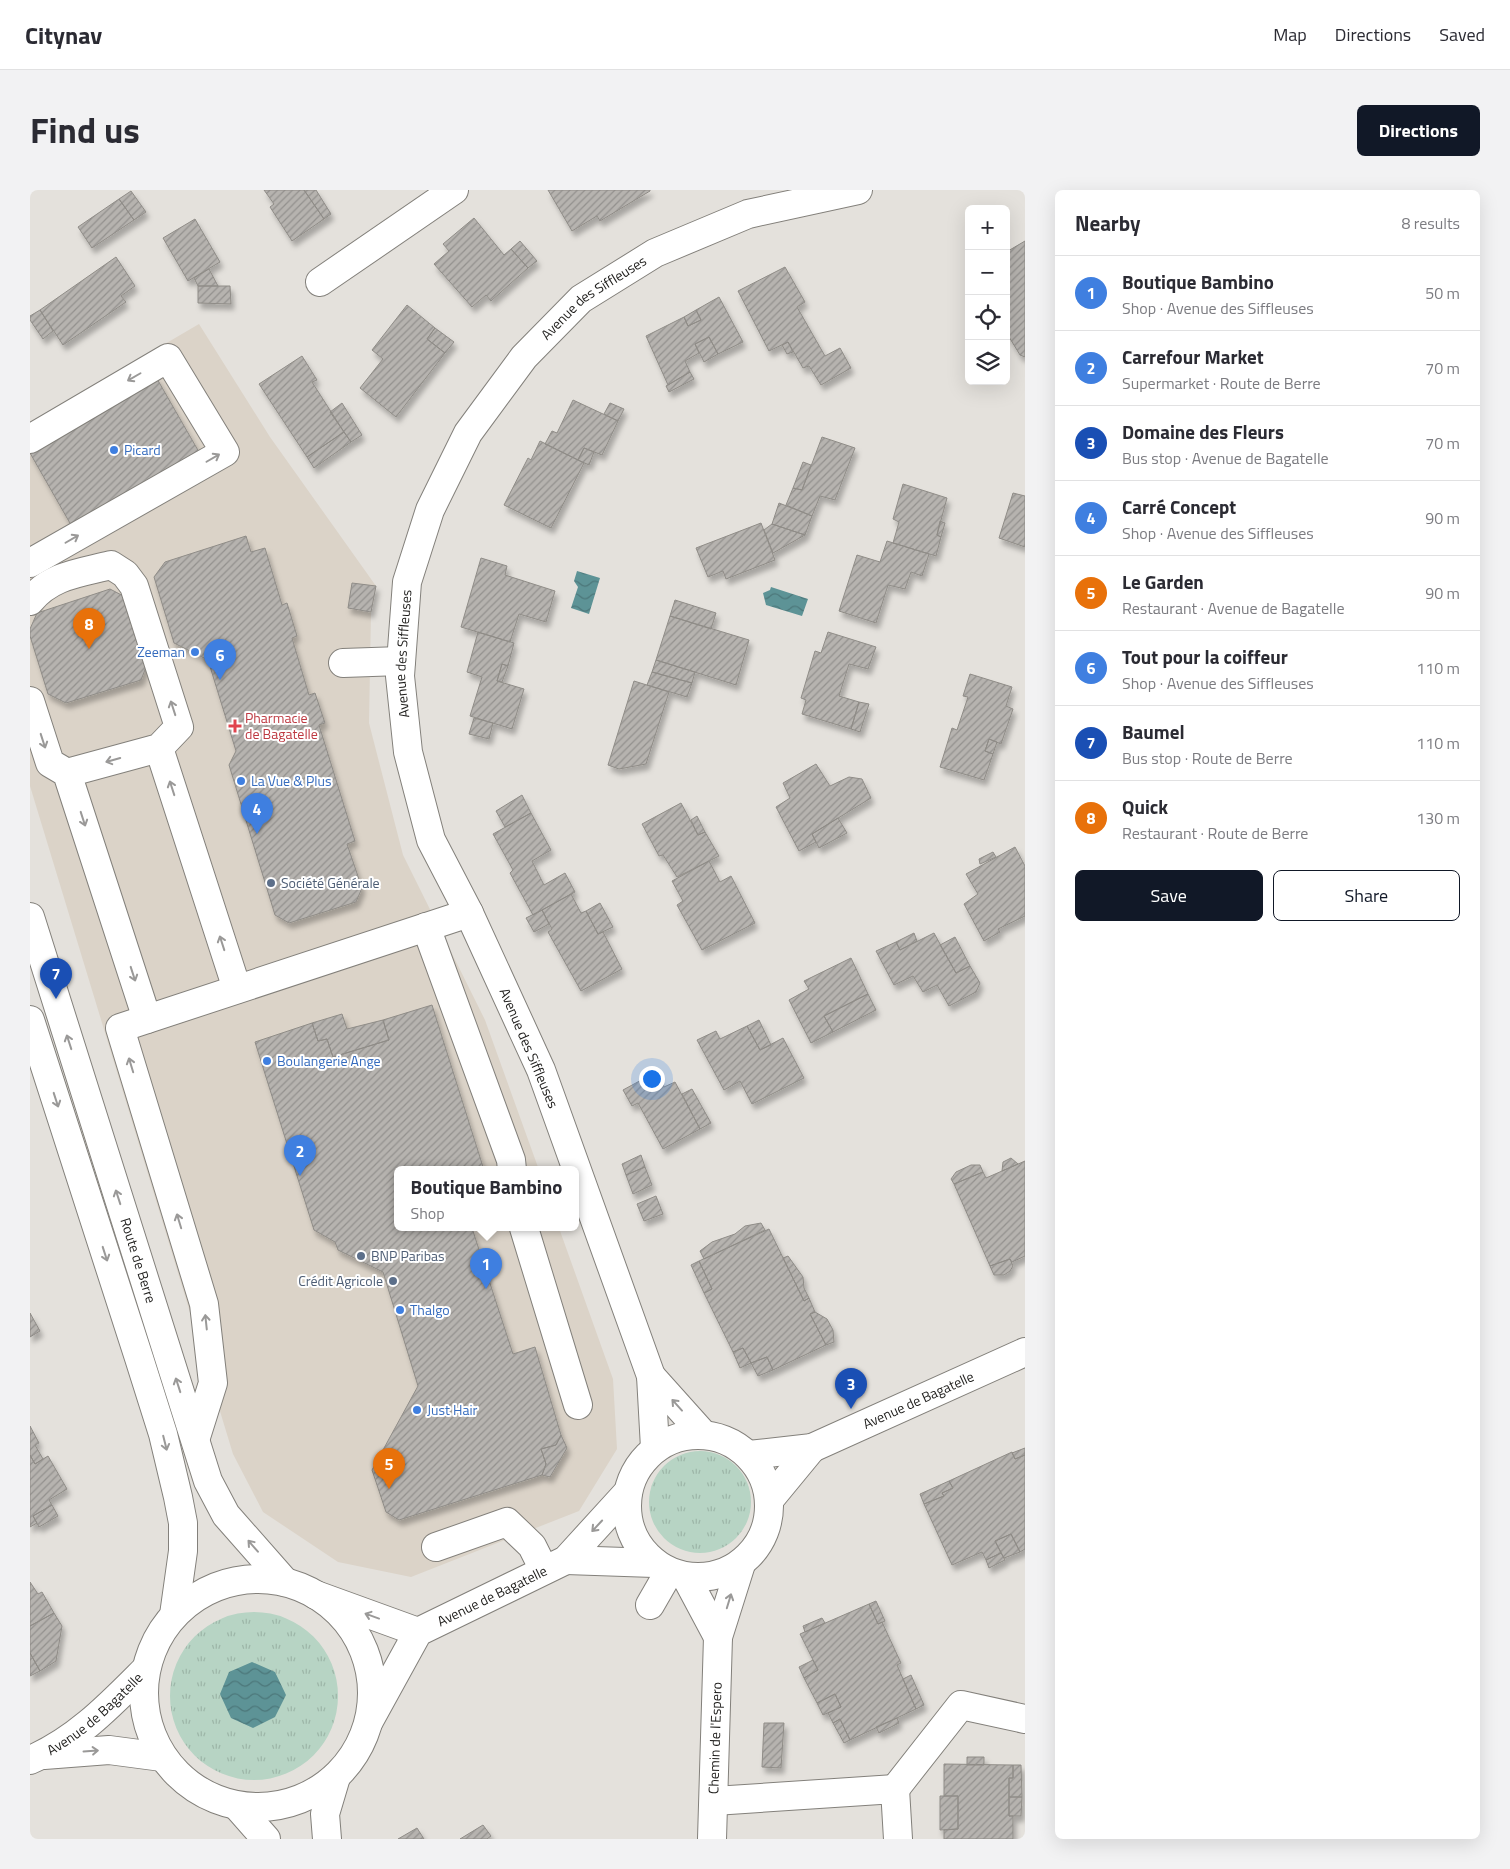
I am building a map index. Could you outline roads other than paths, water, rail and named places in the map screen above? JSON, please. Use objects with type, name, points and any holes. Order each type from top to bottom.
[{"type":"street","points":[[320,282],[454,190]]},
{"type":"street","name":"Avenue des Siffleuses","points":[[576,1166],[541,1070],[429,831],[408,752],[400,676],[407,582],[430,510],[468,432],[524,357],[581,299],[656,253],[746,202],[858,190]]},
{"type":"street","points":[[30,439],[168,358],[225,452],[30,564]]},
{"type":"street","points":[[30,601],[46,584],[74,574],[111,565],[125,574],[134,586],[179,727],[159,748],[67,773]]},
{"type":"street","points":[[344,663],[401,661]]},
{"type":"street","points":[[30,701],[50,762],[67,773],[147,1019]]},
{"type":"street","points":[[159,748],[237,989]]},
{"type":"street","points":[[196,1438],[213,1383],[204,1304],[120,1028],[469,913]]},
{"type":"street","name":"Route de Berre","points":[[30,916],[208,1481],[226,1515],[285,1582]]},
{"type":"street","points":[[426,927],[512,1166]]},
{"type":"street","points":[[30,1020],[148,1387],[178,1497],[183,1523],[183,1551],[174,1615]]},
{"type":"street","name":"Avenue des Siffleuses","points":[[579,1176],[651,1376],[656,1448]]},
{"type":"street","points":[[525,1231],[578,1406]]},
{"type":"street","name":"Avenue de Bagatelle","points":[[749,1455],[812,1448],[1025,1352]]},
{"type":"street","name":"Avenue des Siffleuses","points":[[651,1376],[703,1434]]},
{"type":"street","points":[[703,1434],[720,1437],[735,1444],[749,1455],[763,1475],[770,1499],[768,1523],[758,1546],[741,1564],[714,1576],[670,1570],[641,1549],[631,1531],[627,1512],[628,1492],[642,1460],[656,1448],[678,1437],[703,1434]]},
{"type":"street","name":"Avenue de Bagatelle","points":[[770,1499],[812,1448]]},
{"type":"street","name":"Avenue de Bagatelle","points":[[418,1632],[555,1565],[628,1492]]},
{"type":"street","points":[[436,1547],[507,1522],[555,1565]]},
{"type":"street","name":"Chemin de l'Espero","points":[[712,1839],[718,1637],[741,1564]]},
{"type":"street","name":"Avenue de Bagatelle","points":[[555,1565],[670,1570]]},
{"type":"street","points":[[650,1606],[670,1570]]},
{"type":"street","name":"Chemin de l'Espero","points":[[670,1570],[718,1637]]},
{"type":"street","points":[[245,1580],[285,1582],[418,1632],[369,1720],[356,1752],[336,1777],[306,1797],[272,1807],[236,1806],[194,1789],[162,1757],[145,1715],[145,1670],[155,1641],[174,1615],[206,1591],[245,1580]]},
{"type":"street","points":[[316,1595],[344,1618],[363,1649],[372,1684],[369,1720]]},
{"type":"street","name":"Avenue de Bagatelle","points":[[36,1757],[92,1721],[145,1670]]},
{"type":"street","points":[[898,1839],[895,1789],[961,1705],[1025,1720]]},
{"type":"street","name":"Avenue de Bagatelle","points":[[36,1757],[109,1750],[162,1757]]},
{"type":"street","points":[[327,1839],[325,1814],[336,1777]]},
{"type":"street","points":[[714,1801],[895,1789]]},
{"type":"street","points":[[236,1806],[266,1839]]},
{"type":"water","points":[[577,571],[600,578],[589,614],[571,608],[578,587],[574,581]]},
{"type":"water","points":[[771,587],[808,599],[802,616],[766,605],[763,593],[770,590]]},
{"type":"water","points":[[252,1662],[275,1672],[286,1695],[275,1717],[253,1728],[231,1718],[220,1694],[229,1672]]},
{"type":"place","name":"Picard","points":[[114,450]]},
{"type":"place","name":"Quick","points":[[89,649]]},
{"type":"place","name":"Zeeman","points":[[195,652]]},
{"type":"place","name":"Tout pour la coiffeur","points":[[220,680]]},
{"type":"place","name":"Pharmacie de Bagatelle","points":[[235,726]]},
{"type":"place","name":"La Vue & Plus","points":[[241,781]]},
{"type":"place","name":"Carré Concept","points":[[257,834]]},
{"type":"place","name":"Société Générale","points":[[271,883]]},
{"type":"place","name":"Baumel","points":[[56,999]]},
{"type":"place","name":"Boulangerie Ange","points":[[267,1061]]},
{"type":"place","name":"Carrefour Market","points":[[300,1176]]},
{"type":"place","name":"BNP Paribas","points":[[361,1256]]},
{"type":"place","name":"Crédit Agricole","points":[[393,1281]]},
{"type":"place","name":"Boutique Bambino","points":[[486,1289]]},
{"type":"place","name":"Thalgo","points":[[400,1310]]},
{"type":"place","name":"Domaine des Fleurs","points":[[851,1409]]},
{"type":"place","name":"Just Hair","points":[[417,1410]]},
{"type":"place","name":"Le Garden","points":[[389,1489]]}]
